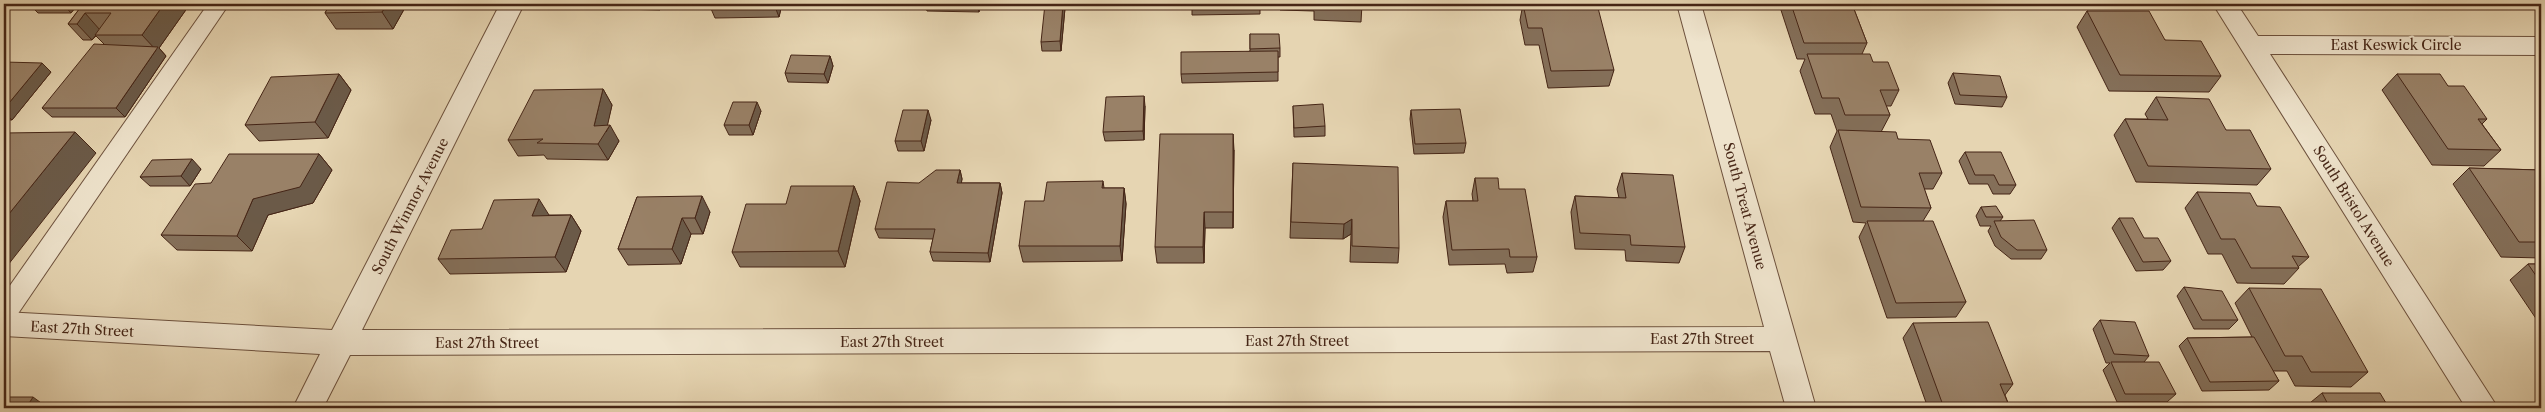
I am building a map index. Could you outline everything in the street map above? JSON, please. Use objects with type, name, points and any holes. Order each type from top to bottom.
[{"type":"street","name":"South Winmor Avenue","points":[[308,408],[512,4]]},
{"type":"street","name":"South Treat Avenue","points":[[1689,4],[1800,408]]},
{"type":"street","name":"South Bristol Avenue","points":[[2225,4],[2482,408]]},
{"type":"street","name":"East Keswick Circle","points":[[2252,46],[2541,46]]},
{"type":"street","name":"East 27th Street","points":[[4,324],[340,343],[1781,339]]},
{"type":"lane","points":[[4,314],[219,4]]},
{"type":"building","points":[[83,4],[164,4],[142,35],[95,35],[111,13],[85,13],[77,24],[68,24]]},
{"type":"building","points":[[330,4],[387,4],[382,12],[325,13]]},
{"type":"building","points":[[1045,4],[1063,4],[1060,41],[1041,42]]},
{"type":"building","points":[[1318,4],[1362,4],[1362,6]]},
{"type":"building","points":[[1523,4],[1597,4],[1614,70],[1551,71],[1542,28],[1528,28]]},
{"type":"building","points":[[1791,4],[1852,4],[1867,43],[1804,43]]},
{"type":"building","points":[[2087,11],[2149,11],[2165,40],[2201,41],[2221,76],[2120,75]]},
{"type":"building","points":[[1250,34],[1279,34],[1280,48],[1250,49]]},
{"type":"building","points":[[94,44],[158,47],[116,108],[42,108]]},
{"type":"building","points":[[1278,51],[1278,72],[1181,74],[1181,52]]},
{"type":"building","points":[[1807,54],[1870,54],[1873,62],[1888,62],[1899,90],[1880,90],[1890,115],[1845,115],[1839,98],[1822,98]]},
{"type":"building","points":[[791,55],[830,56],[824,74],[785,73]]},
{"type":"building","points":[[4,62],[42,63],[4,109]]},
{"type":"building","points":[[1953,73],[2000,76],[2007,97],[1960,95]]},
{"type":"building","points":[[339,74],[315,122],[245,125],[271,77]]},
{"type":"building","points":[[2397,74],[2440,74],[2448,86],[2464,86],[2487,119],[2478,119],[2501,150],[2448,149]]},
{"type":"building","points":[[603,89],[594,126],[610,125],[598,144],[537,143],[543,139],[508,140],[534,90]]},
{"type":"building","points":[[1144,96],[1143,131],[1103,132],[1106,97]]},
{"type":"building","points":[[2156,97],[2209,99],[2226,130],[2250,130],[2271,169],[2148,166],[2125,119],[2168,120]]},
{"type":"building","points":[[733,102],[757,102],[749,125],[724,125]]},
{"type":"building","points":[[1323,104],[1325,126],[1294,128],[1293,106]]},
{"type":"building","points":[[1460,109],[1466,143],[1415,144],[1411,110]]},
{"type":"building","points":[[903,110],[928,110],[921,141],[895,141]]},
{"type":"building","points":[[1838,130],[1896,132],[1898,139],[1930,140],[1942,173],[1919,173],[1931,208],[1861,207]]},
{"type":"building","points":[[75,132],[4,220],[4,133]]},
{"type":"building","points":[[1160,134],[1233,134],[1233,212],[1204,212],[1203,247],[1155,247]]},
{"type":"building","points":[[1965,152],[2001,152],[2016,185],[1999,185],[1994,175],[1975,175]]},
{"type":"building","points":[[229,154],[319,154],[300,187],[253,199],[237,236],[161,235],[195,184],[211,183]]},
{"type":"building","points":[[192,159],[181,176],[140,177],[152,160]]},
{"type":"building","points":[[1293,163],[1398,167],[1399,248],[1352,246],[1352,219],[1344,224],[1291,222]]},
{"type":"building","points":[[2469,168],[2541,170],[2541,242],[2519,242]]},
{"type":"building","points":[[936,170],[960,170],[957,183],[1000,183],[988,253],[930,252],[935,229],[875,229],[887,182],[919,183]]},
{"type":"building","points":[[1622,173],[1673,175],[1685,247],[1631,245],[1630,235],[1580,233],[1575,196],[1626,198]]},
{"type":"building","points":[[1475,178],[1498,178],[1499,189],[1525,189],[1537,257],[1510,257],[1509,249],[1452,250],[1446,201],[1478,201]]},
{"type":"building","points":[[1103,181],[1102,188],[1124,188],[1120,246],[1019,246],[1025,201],[1044,201],[1047,182]]},
{"type":"building","points":[[791,186],[854,186],[838,251],[732,252],[746,204],[786,204]]},
{"type":"building","points":[[2197,192],[2250,193],[2257,206],[2280,207],[2309,257],[2292,256],[2299,268],[2251,268],[2235,239],[2221,239]]},
{"type":"building","points":[[702,196],[695,218],[682,218],[672,249],[618,249],[637,197]]},
{"type":"building","points":[[539,199],[532,216],[571,215],[555,257],[438,259],[451,230],[482,229],[494,200]]},
{"type":"building","points":[[1996,206],[2003,217],[1986,217],[1981,207]]},
{"type":"building","points":[[2119,218],[2133,218],[2144,238],[2158,238],[2171,261],[2143,262]]},
{"type":"building","points":[[2034,220],[2047,250],[2017,250],[2001,237],[1994,221]]},
{"type":"building","points":[[1867,221],[1933,221],[1966,302],[1896,303]]},
{"type":"building","points":[[2528,264],[2541,264],[2541,283]]},
{"type":"building","points":[[2184,287],[2222,291],[2238,320],[2202,320]]},
{"type":"building","points":[[2249,288],[2321,289],[2368,372],[2311,372],[2302,356],[2285,356]]},
{"type":"building","points":[[2100,320],[2135,322],[2149,356],[2114,354]]},
{"type":"building","points":[[1988,322],[2013,384],[2000,384],[2010,408],[1944,408],[1913,323]]},
{"type":"building","points":[[2254,337],[2279,381],[2210,382],[2187,338]]},
{"type":"building","points":[[2111,362],[2159,362],[2176,394],[2125,394]]},
{"type":"building","points":[[2322,393],[2380,393],[2389,408],[2330,408]]},
{"type":"building","points":[[4,397],[33,397],[26,408],[4,408]]}]
